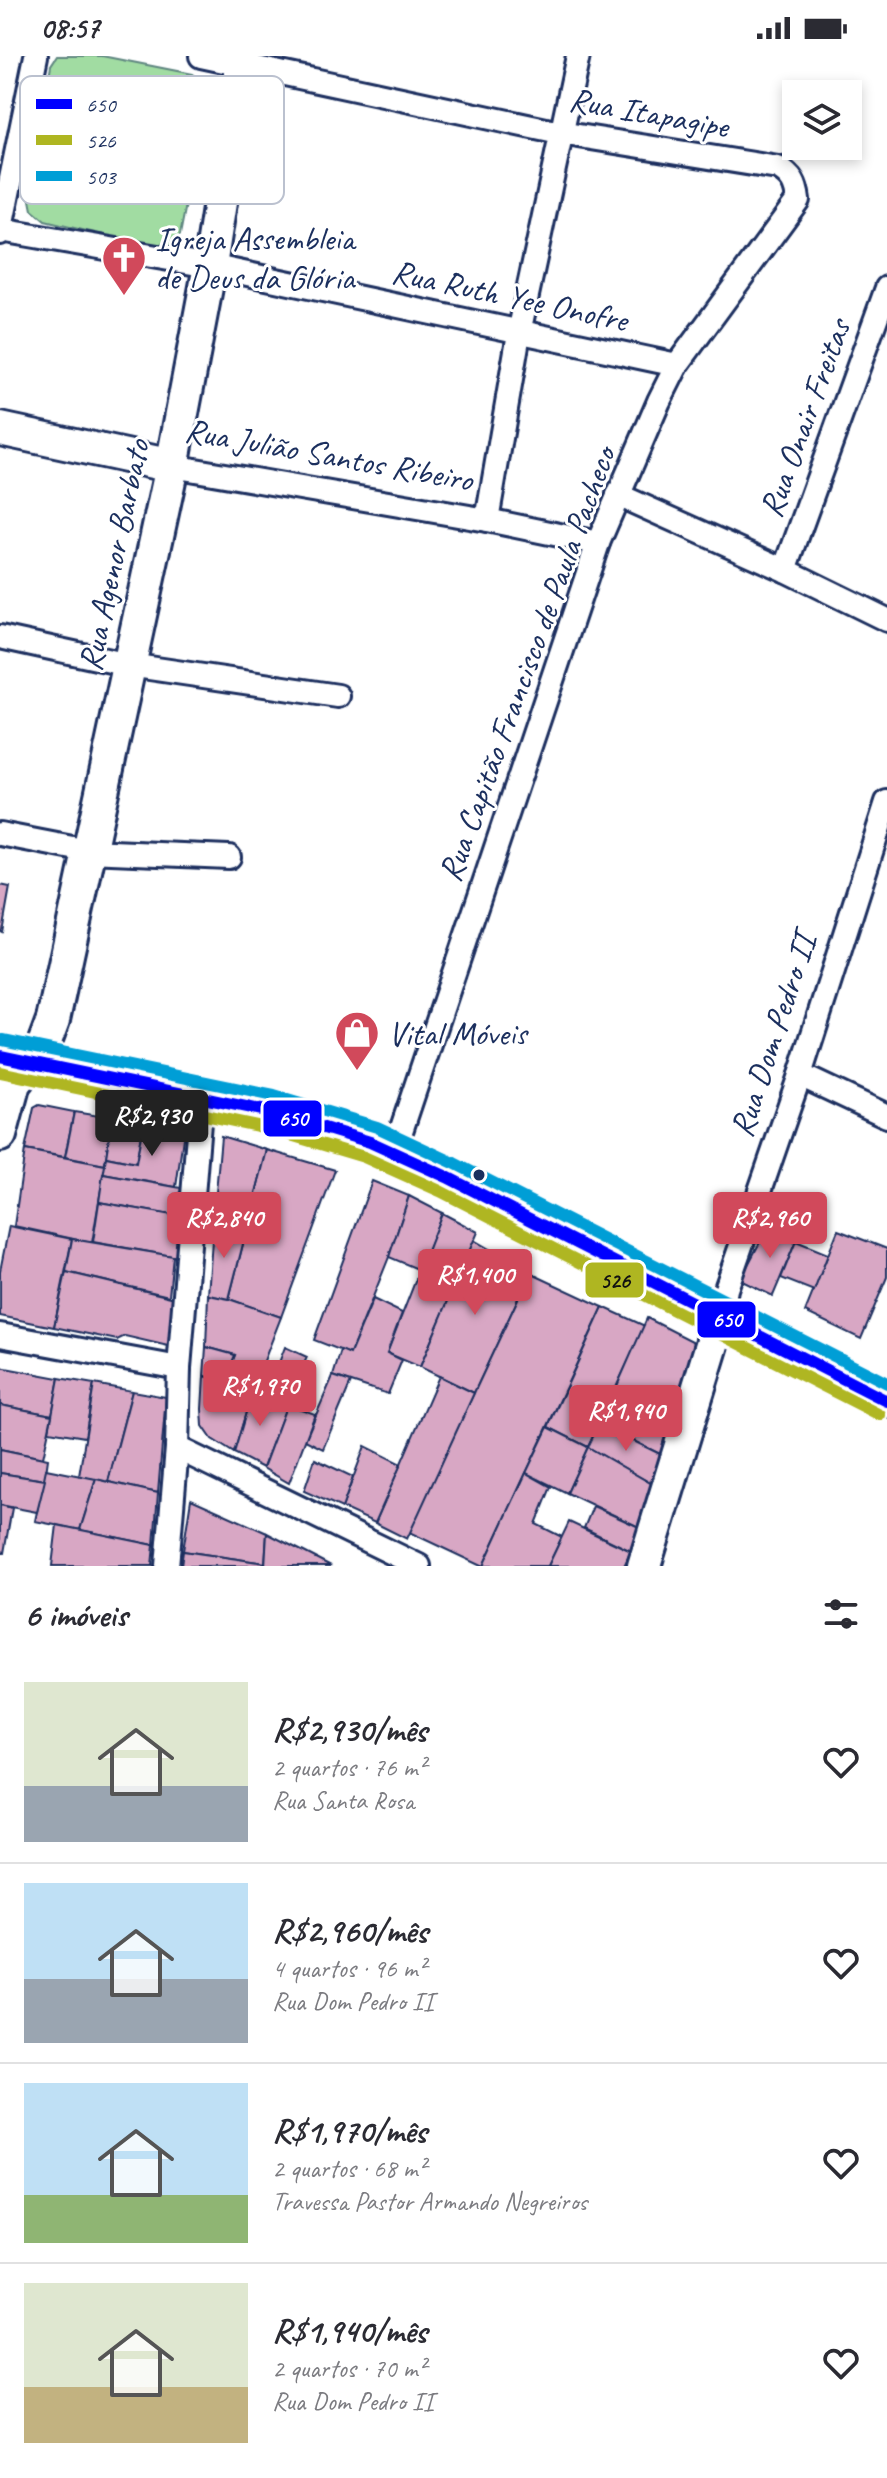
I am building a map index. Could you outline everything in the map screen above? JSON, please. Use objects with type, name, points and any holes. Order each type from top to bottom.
[{"type":"street","points":[[32,76],[36,56]]},
{"type":"street","name":"Rua Itapagipe","points":[[201,56],[243,60],[560,133],[778,168],[788,174],[796,185]]},
{"type":"street","points":[[487,520],[519,333],[578,56]]},
{"type":"street","points":[[0,231],[20,134]]},
{"type":"street","name":"Rua Capitão Francisco de Paula Pacheco","points":[[394,1152],[598,543],[677,365],[798,200],[796,185]]},
{"type":"street","name":"Rua Agenor Barbato","points":[[0,1135],[14,1083],[16,1059],[43,1047],[50,1030],[172,466],[220,204]]},
{"type":"street","name":"Rua Ruth Yee Onofre","points":[[0,231],[210,266],[677,365]]},
{"type":"street","name":"Rua Onair Freitas","points":[[785,570],[887,288]]},
{"type":"street","name":"Rua Julião Santos Ribeiro","points":[[0,429],[172,466],[487,520],[598,543]]},
{"type":"street","points":[[618,495],[887,620]]},
{"type":"street","points":[[0,637],[129,665],[338,696]]},
{"type":"street","name":"Rua Dom Pedro II","points":[[644,1566],[721,1315],[726,1289],[800,1075],[887,802]]},
{"type":"street","points":[[0,834],[88,851],[229,857]]},
{"type":"street","points":[[16,1059],[201,1097],[321,1126],[394,1152],[887,1401]]},
{"type":"street","points":[[800,1075],[887,1116]]},
{"type":"street","points":[[167,1566],[201,1097]]},
{"type":"street","points":[[0,1335],[179,1368]]},
{"type":"street","points":[[177,1448],[419,1566]]},
{"type":"green space","points":[[57,56],[102,56],[194,76],[49,76]]},
{"type":"green space","points":[[31,204],[186,204],[180,235],[174,245],[162,249],[45,221],[32,210]]},
{"type":"building","points":[[0,885],[10,887],[2,932],[0,931]]},
{"type":"building","points":[[39,1105],[74,1112],[65,1157],[25,1150],[34,1108]]},
{"type":"building","points":[[74,1112],[112,1118],[105,1165],[65,1157]]},
{"type":"building","points":[[112,1118],[143,1124],[136,1163],[106,1157]]},
{"type":"building","points":[[143,1124],[184,1131],[176,1187],[103,1174],[106,1157],[136,1163]]},
{"type":"building","points":[[221,1136],[267,1150],[246,1232],[213,1226]]},
{"type":"building","points":[[25,1150],[105,1165],[92,1243],[14,1226]]},
{"type":"building","points":[[267,1150],[335,1170],[281,1317],[229,1299]]},
{"type":"building","points":[[103,1174],[181,1188],[176,1216],[99,1202]]},
{"type":"building","points":[[372,1181],[409,1196],[389,1257],[350,1354],[314,1340]]},
{"type":"building","points":[[409,1196],[442,1213],[420,1270],[389,1257]]},
{"type":"building","points":[[99,1202],[183,1217],[178,1257],[93,1242]]},
{"type":"building","points":[[442,1213],[478,1232],[420,1367],[387,1353]]},
{"type":"building","points":[[769,1225],[799,1234],[773,1296],[740,1280]]},
{"type":"building","points":[[9,1226],[72,1239],[54,1327],[0,1316],[0,1271]]},
{"type":"building","points":[[213,1226],[246,1232],[229,1299],[208,1295]]},
{"type":"building","points":[[838,1230],[887,1249],[887,1277],[861,1339],[805,1312]]},
{"type":"building","points":[[72,1239],[173,1256],[169,1296],[66,1272]]},
{"type":"building","points":[[474,1240],[530,1273],[474,1393],[420,1367]]},
{"type":"building","points":[[796,1241],[828,1254],[814,1291],[781,1278]]},
{"type":"building","points":[[66,1272],[175,1298],[173,1342],[168,1346],[125,1336],[117,1340],[54,1327]]},
{"type":"building","points":[[530,1273],[603,1307],[481,1566],[409,1532]]},
{"type":"building","points":[[208,1295],[281,1317],[253,1389],[225,1380],[235,1355],[206,1347]]},
{"type":"building","points":[[373,1299],[402,1313],[387,1353],[402,1360],[388,1394],[333,1376],[341,1350],[350,1354]]},
{"type":"building","points":[[603,1307],[645,1326],[588,1447],[548,1427]]},
{"type":"building","points":[[647,1318],[698,1344],[673,1421],[613,1395]]},
{"type":"building","points":[[206,1347],[235,1355],[225,1380],[204,1376]]},
{"type":"building","points":[[285,1347],[307,1357],[287,1404],[253,1389],[262,1365],[275,1373]]},
{"type":"building","points":[[0,1367],[59,1378],[52,1415],[0,1405]]},
{"type":"building","points":[[204,1376],[253,1389],[234,1453],[212,1439],[203,1426]]},
{"type":"building","points":[[333,1376],[351,1382],[323,1449],[305,1440]]},
{"type":"building","points":[[439,1376],[474,1393],[407,1539],[375,1523]]},
{"type":"building","points":[[59,1378],[94,1384],[85,1437],[49,1431]]},
{"type":"building","points":[[94,1384],[132,1391],[108,1482],[79,1476]]},
{"type":"building","points":[[253,1389],[287,1404],[263,1468],[234,1453]]},
{"type":"building","points":[[132,1391],[166,1397],[158,1493],[108,1482]]},
{"type":"building","points":[[613,1395],[673,1421],[662,1455],[599,1424]]},
{"type":"building","points":[[287,1404],[315,1414],[289,1483],[263,1468]]},
{"type":"building","points":[[0,1405],[52,1415],[43,1458],[0,1449]]},
{"type":"building","points":[[599,1424],[662,1455],[652,1484],[588,1447]]},
{"type":"building","points":[[548,1427],[588,1447],[567,1493],[526,1473]]},
{"type":"building","points":[[365,1446],[401,1464],[375,1523],[342,1508]]},
{"type":"building","points":[[588,1447],[652,1484],[639,1527],[567,1493]]},
{"type":"building","points":[[0,1449],[48,1459],[45,1480],[0,1473]]},
{"type":"building","points":[[315,1459],[353,1477],[342,1508],[304,1491]]},
{"type":"building","points":[[46,1469],[96,1479],[80,1530],[35,1521]]},
{"type":"building","points":[[0,1473],[45,1480],[37,1512],[0,1505]]},
{"type":"building","points":[[526,1473],[551,1487],[536,1524],[562,1537],[548,1566],[483,1566]]},
{"type":"building","points":[[96,1479],[158,1493],[154,1545],[80,1530]]},
{"type":"building","points":[[191,1499],[267,1533],[265,1563],[183,1551]]},
{"type":"building","points":[[0,1505],[12,1508],[4,1553],[0,1553]]},
{"type":"building","points":[[593,1506],[639,1527],[631,1551],[584,1528]]},
{"type":"building","points":[[569,1522],[631,1551],[624,1566],[548,1566]]},
{"type":"building","points":[[57,1525],[154,1545],[152,1566],[52,1566]]},
{"type":"building","points":[[267,1533],[331,1566],[265,1566]]},
{"type":"building","points":[[183,1551],[265,1563],[265,1566],[181,1566]]},
{"type":"transit line","name":"503","points":[[3,1040],[274,1096],[377,1127],[887,1383]]},
{"type":"transit line","name":"650","points":[[0,1056],[271,1112],[370,1142],[447,1177],[887,1401]]},
{"type":"transit line","name":"526","points":[[0,1072],[267,1128],[364,1157],[440,1191],[880,1415]]},
{"type":"place","name":"Igreja Assembleia de Deus da Glória","points":[[124,297]]},
{"type":"place","name":"Vital Móveis","points":[[357,1072]]}]
